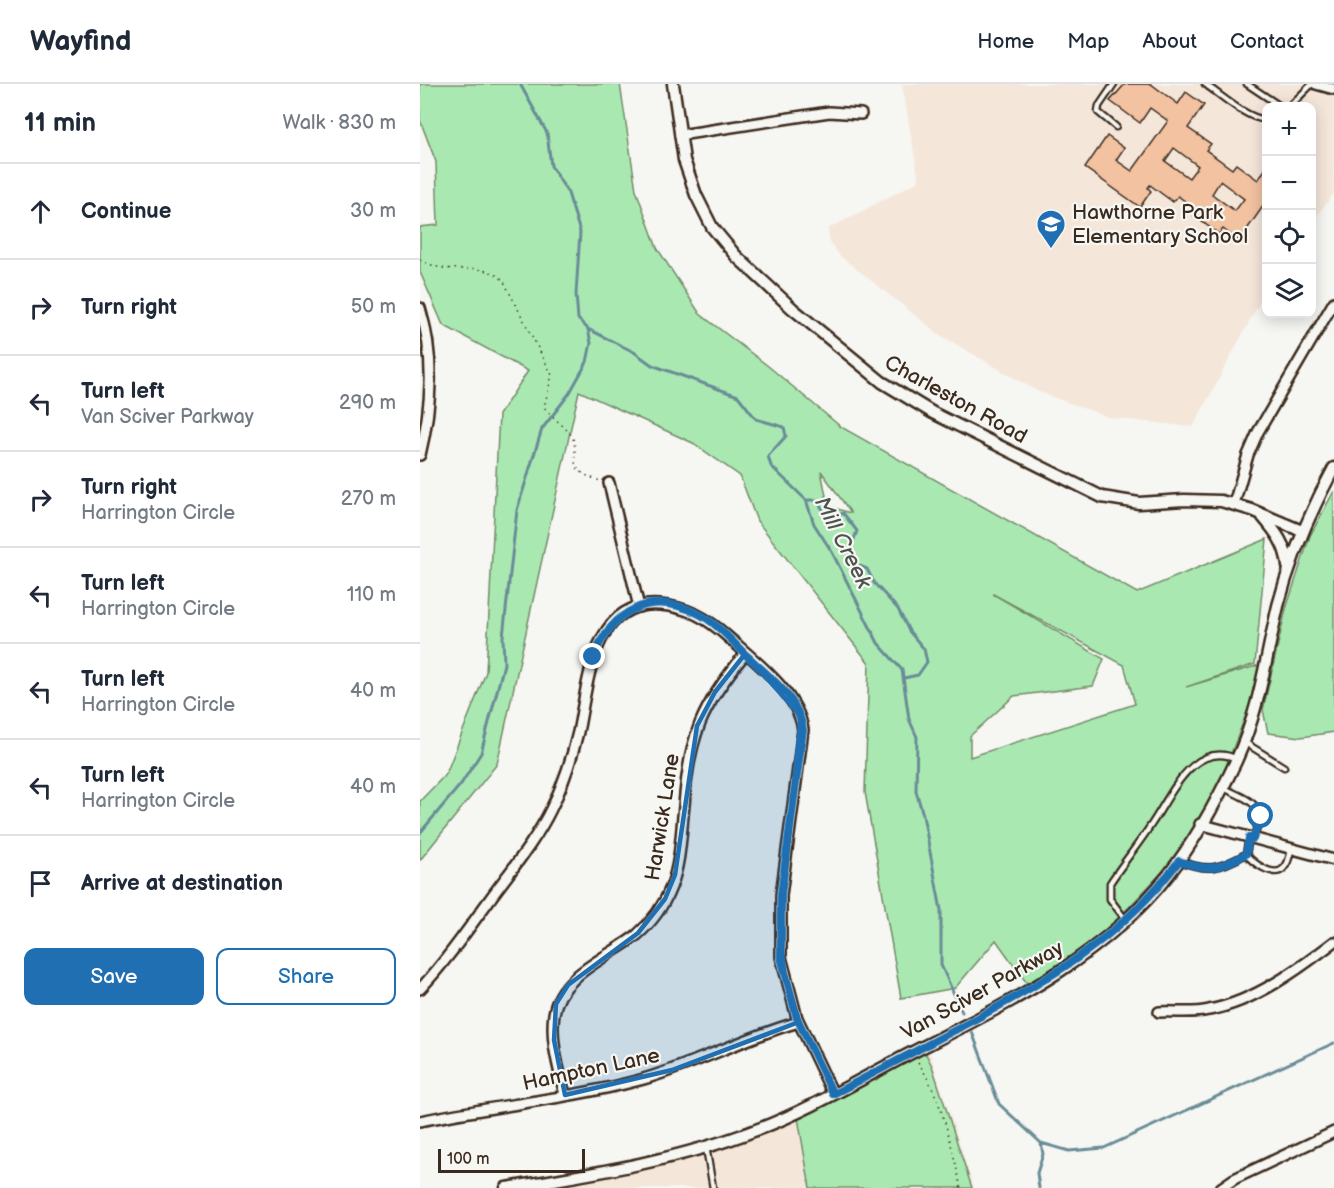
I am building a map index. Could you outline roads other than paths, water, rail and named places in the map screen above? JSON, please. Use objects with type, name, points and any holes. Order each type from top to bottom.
[{"type":"street","name":"Charleston Road","points":[[673,84],[689,178],[703,212],[723,242],[793,309],[898,393],[1048,471],[1102,496],[1139,503],[1184,500],[1234,504],[1302,531]]},
{"type":"street","points":[[1314,84],[1334,89]]},
{"type":"street","points":[[680,135],[829,112],[861,114]]},
{"type":"street","points":[[1234,504],[1248,456],[1262,426],[1334,302]]},
{"type":"street","points":[[420,308],[430,405],[420,455]]},
{"type":"street","name":"Van Sciver Parkway","points":[[506,1188],[657,1161],[706,1147],[777,1122],[912,1053],[1054,975],[1126,920],[1152,894],[1179,861],[1237,759],[1257,701],[1288,569],[1302,531],[1334,468]]},
{"type":"street","points":[[609,483],[639,607]]},
{"type":"street","points":[[1261,514],[1276,532],[1287,551],[1288,569]]},
{"type":"street","points":[[420,989],[502,883],[546,818],[569,764],[589,670],[599,644],[613,622],[624,613],[647,604],[696,612],[714,624],[745,654],[784,693],[801,716],[803,730],[783,879],[780,926],[784,973],[799,1022],[833,1094]]},
{"type":"street","name":"Harwick Lane","points":[[565,1095],[554,1040],[556,1004],[568,985],[649,923],[665,899],[675,875],[689,760],[697,726],[715,692],[745,654]]},
{"type":"street","points":[[1200,824],[1334,860]]},
{"type":"street","points":[[1159,1012],[1199,1012],[1233,1003],[1292,971],[1334,942]]},
{"type":"street","name":"Hampton Lane","points":[[420,1121],[655,1076],[754,1035],[799,1022]]},
{"type":"street","points":[[1221,1188],[1234,1179],[1334,1132]]},
{"type":"lane","points":[[1114,84],[1099,106],[1098,112],[1116,127]]},
{"type":"lane","points":[[1205,84],[1247,113],[1262,120]]},
{"type":"lane","points":[[1247,84],[1274,102]]},
{"type":"lane","points":[[1294,102],[1314,84]]},
{"type":"lane","points":[[1244,742],[1284,767]]},
{"type":"lane","points":[[1126,920],[1110,898],[1110,883],[1185,771],[1205,757],[1218,754],[1237,759]]},
{"type":"lane","points":[[1179,861],[1198,868],[1210,869],[1228,864],[1246,854],[1261,816],[1258,808],[1251,802],[1222,787]]},
{"type":"lane","points":[[1246,854],[1253,863],[1280,871],[1285,867],[1292,849]]},
{"type":"lane","points":[[706,1147],[713,1188]]},
{"type":"waterway","name":"Mill Creek","points":[[520,84],[547,133],[551,166],[568,193],[580,232],[576,294],[578,319],[588,329],[634,352],[652,365],[738,396],[756,419],[784,427],[786,436],[768,456],[771,466],[806,500],[814,524],[832,552],[878,643],[902,670],[909,719],[917,737],[916,791],[923,815],[941,910],[941,965],[962,1012]]},
{"type":"waterway","points":[[420,833],[461,784],[481,753],[504,664],[503,637],[517,510],[542,429],[569,394],[587,362],[591,343],[588,329]]},
{"type":"waterway","points":[[806,500],[817,500],[825,513],[839,515],[843,513],[857,531],[849,553],[850,562],[867,569],[874,583],[898,609],[909,631],[924,649],[927,662],[918,675],[904,678]]},
{"type":"waterway","name":"Mill Creek","points":[[972,1032],[999,1104],[1041,1143],[1043,1154],[1037,1173],[1039,1188]]},
{"type":"waterway","points":[[1041,1143],[1069,1151],[1104,1148],[1334,1043]]},
{"type":"place","name":"Hawthorne Park Elementary School","points":[[1051,250]]}]
